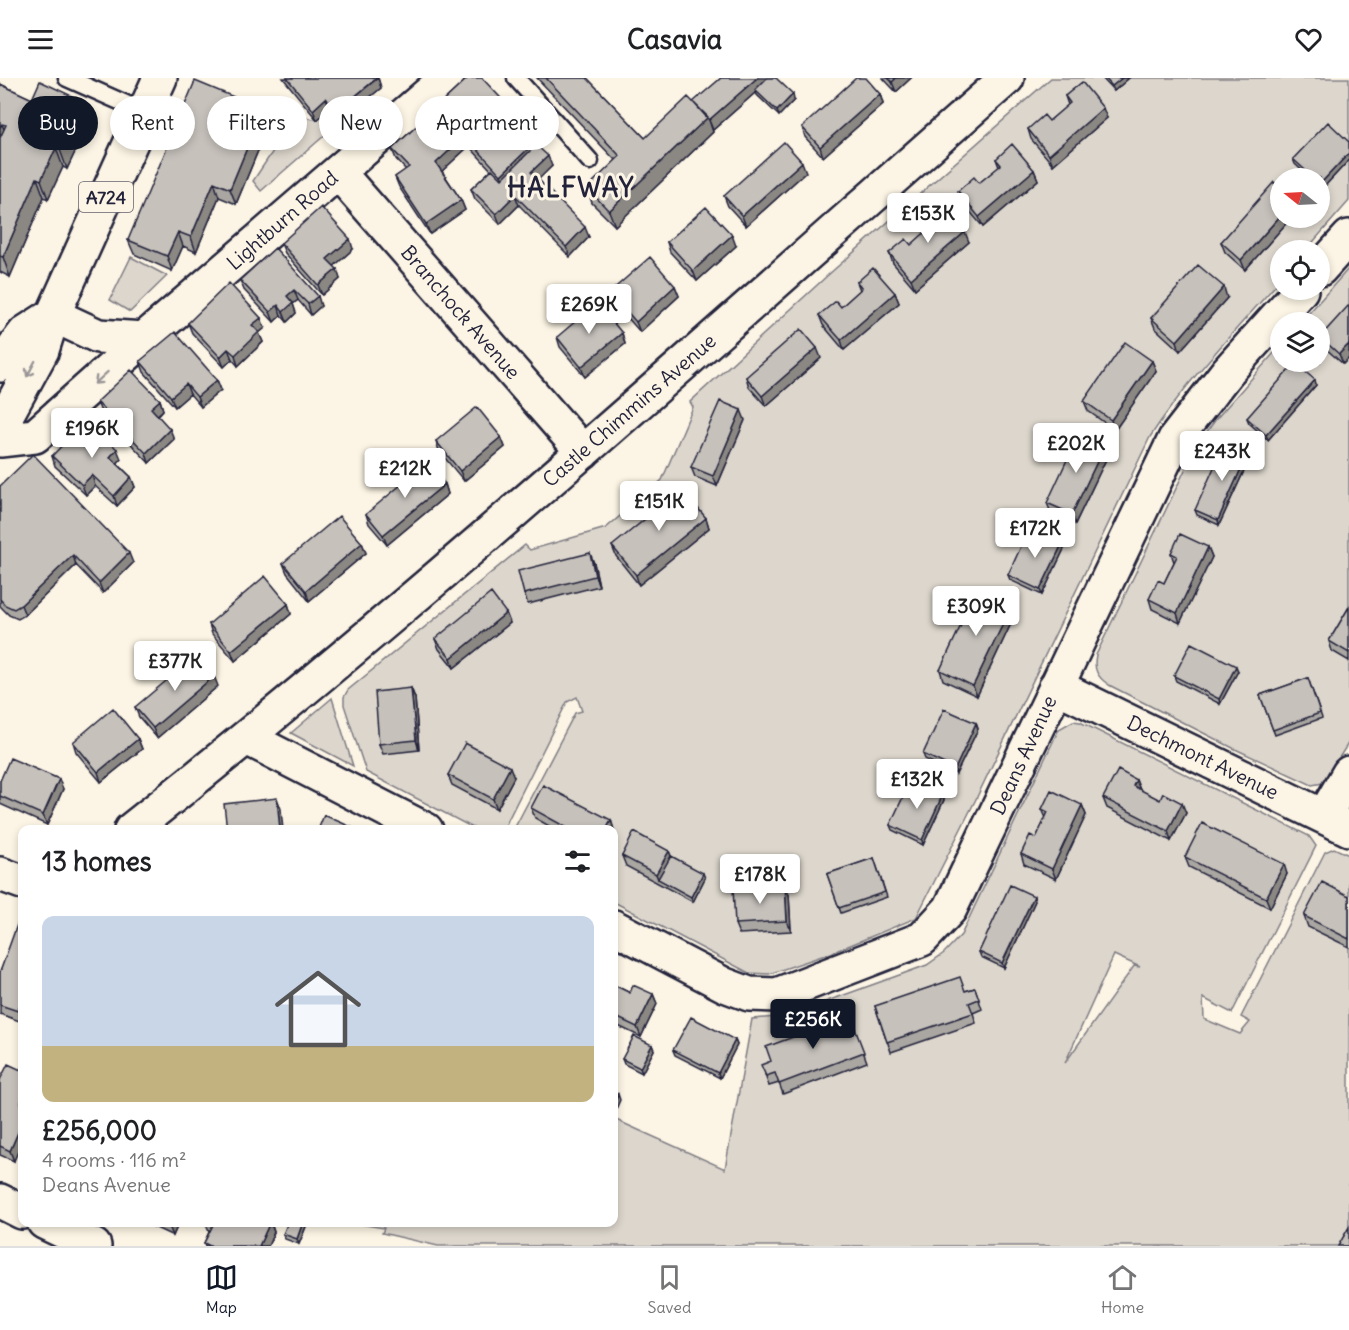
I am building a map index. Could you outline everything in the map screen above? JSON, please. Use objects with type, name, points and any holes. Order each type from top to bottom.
[{"type":"street","name":"A724","points":[[152,96],[160,78]]},
{"type":"street","name":"Lightburn Road","points":[[0,440],[35,436],[447,78]]},
{"type":"street","name":"Castle Chimmins Avenue","points":[[137,825],[247,738],[583,452],[1007,78]]},
{"type":"street","name":"A724","points":[[0,427],[42,350],[53,315],[127,150]]},
{"type":"street","name":"Branchock Avenue","points":[[338,172],[583,452]]},
{"type":"street","points":[[1330,258],[1349,237]]},
{"type":"street","name":"Deans Avenue","points":[[618,929],[725,985],[749,994],[777,994],[922,939],[950,909],[1175,439],[1227,372],[1292,300]]},
{"type":"street","points":[[0,365],[25,333],[53,315],[98,336],[144,339]]},
{"type":"street","name":"Dechmont Avenue","points":[[1056,686],[1336,822]]},
{"type":"street","points":[[247,738],[416,825]]},
{"type":"street","points":[[1336,822],[1349,773]]},
{"type":"street","points":[[0,874],[18,881]]},
{"type":"street","points":[[0,1202],[18,1210]]},
{"type":"street","points":[[55,1227],[94,1246]]},
{"type":"lane","points":[[67,78],[110,97]]},
{"type":"lane","points":[[516,78],[590,161]]},
{"type":"shaded area","points":[[1051,78],[1349,78],[1349,201],[1330,223],[1330,168],[1270,168],[1270,228],[1325,228],[1315,240],[1270,240],[1270,291],[1196,375],[1150,437],[976,799],[916,918],[831,953],[769,974],[749,973],[618,904],[618,825],[516,825],[575,713],[582,711],[577,697],[567,702],[506,825],[467,825],[366,772],[344,705],[344,697],[348,690],[525,545],[530,550],[606,528],[662,480],[693,407],[690,402],[828,275]]},
{"type":"shaded area","points":[[307,118],[317,120],[319,118],[319,140],[261,191],[253,181],[274,150],[307,150]]},
{"type":"shaded area","points":[[131,257],[167,276],[130,312],[110,300]]},
{"type":"shaded area","points":[[1349,268],[1349,742],[1323,783],[1312,785],[1109,685],[1101,679],[1097,672],[1095,660],[1196,447],[1216,419],[1270,358],[1270,372],[1330,372],[1330,312],[1310,312],[1321,300],[1330,300],[1330,289]]},
{"type":"shaded area","points":[[332,698],[353,766],[291,733]]},
{"type":"shaded area","points":[[1073,721],[1080,722],[1309,836],[1316,846],[1232,1013],[1203,998],[1204,1019],[1240,1034],[1250,1022],[1241,1017],[1325,852],[1334,848],[1349,855],[1349,1246],[438,1246],[382,1233],[384,1228],[378,1227],[618,1227],[618,1121],[725,1169],[752,1019],[777,1017],[800,1011],[927,965],[944,953],[961,935],[1059,729]],"holes":[[[1114,955],[1140,967],[1134,966],[1065,1063]]]},
{"type":"building","points":[[287,78],[377,78],[355,96],[319,96],[319,104],[313,110],[307,103],[307,96],[302,96]]},
{"type":"building","points":[[468,78],[482,78],[499,96],[449,96]]},
{"type":"building","points":[[546,78],[587,78],[645,138],[688,97],[708,117],[609,211],[587,188],[620,156]]},
{"type":"building","points":[[721,78],[757,78],[709,120],[693,102]]},
{"type":"building","points":[[767,78],[776,78],[793,94],[777,111],[755,90]]},
{"type":"building","points":[[856,78],[866,78],[880,94],[820,147],[802,127]]},
{"type":"building","points":[[1105,78],[1122,78],[1112,86]]},
{"type":"building","points":[[40,81],[72,96],[33,96]]},
{"type":"building","points":[[195,81],[231,96],[207,96],[207,150],[246,150],[230,189],[214,182],[191,237],[178,232],[167,256],[128,240],[166,150],[195,150],[195,96],[189,96]]},
{"type":"building","points":[[1082,82],[1103,108],[1049,155],[1028,129],[1044,115],[1049,121],[1070,103],[1065,96]]},
{"type":"building","points":[[0,84],[26,96],[18,96],[18,150],[55,150],[41,180],[37,178],[3,257],[0,256],[0,138],[6,125],[2,124],[0,127]]},
{"type":"building","points":[[1328,122],[1349,142],[1349,153],[1330,173],[1330,168],[1303,168],[1293,159]]},
{"type":"building","points":[[415,128],[415,150],[450,150],[436,163],[461,200],[426,224],[395,177],[409,167],[393,150],[403,150],[403,139]]},
{"type":"building","points":[[784,142],[802,162],[742,216],[724,196]]},
{"type":"building","points":[[1012,144],[1034,170],[979,217],[958,191],[974,177],[979,183],[1001,165],[996,159]]},
{"type":"building","points":[[478,150],[527,150],[501,175]]},
{"type":"building","points":[[531,150],[541,150],[548,156],[531,172],[585,227],[566,247],[515,195],[496,214],[471,189],[492,169],[502,179]]},
{"type":"building","points":[[1270,187],[1270,227],[1241,260],[1221,242]]},
{"type":"building","points":[[943,206],[965,232],[911,279],[889,253],[906,239],[911,245],[932,226],[927,220]]},
{"type":"building","points":[[321,207],[350,239],[327,259],[337,269],[318,285],[281,243]]},
{"type":"building","points":[[706,207],[732,235],[693,271],[667,242]]},
{"type":"building","points":[[275,248],[318,296],[308,304],[294,290],[287,296],[293,303],[283,312],[278,305],[270,312],[240,280]]},
{"type":"building","points":[[650,257],[675,286],[636,322],[610,292]]},
{"type":"building","points":[[1198,265],[1224,287],[1177,341],[1151,318]]},
{"type":"building","points":[[873,268],[895,293],[841,340],[819,315],[836,301],[841,307],[862,288],[857,282]]},
{"type":"building","points":[[229,283],[261,318],[252,325],[259,332],[235,355],[228,349],[220,357],[188,323]]},
{"type":"building","points":[[597,303],[622,333],[581,367],[557,337]]},
{"type":"building","points":[[1348,306],[1349,344],[1339,354],[1330,346],[1330,326]]},
{"type":"building","points":[[801,329],[817,348],[762,396],[746,377]]},
{"type":"building","points":[[175,332],[217,380],[197,397],[186,384],[171,397],[140,361]]},
{"type":"building","points":[[1125,342],[1152,361],[1111,420],[1084,401]]},
{"type":"building","points":[[131,370],[160,400],[151,408],[170,429],[146,453],[97,402]]},
{"type":"building","points":[[1287,372],[1306,372],[1315,380],[1266,435],[1247,418]]},
{"type":"building","points":[[720,401],[741,410],[713,476],[691,467]]},
{"type":"building","points":[[477,407],[501,437],[460,471],[436,441]]},
{"type":"building","points":[[86,420],[117,449],[110,457],[131,477],[114,496],[92,475],[82,485],[52,456]]},
{"type":"building","points":[[1079,434],[1105,445],[1072,514],[1047,503]]},
{"type":"building","points":[[1225,443],[1248,453],[1218,520],[1195,510]]},
{"type":"building","points":[[33,454],[129,553],[99,583],[73,555],[14,609],[5,605],[0,599],[0,486]]},
{"type":"building","points":[[427,463],[445,484],[383,535],[366,514]]},
{"type":"building","points":[[682,489],[706,518],[636,575],[612,546]]},
{"type":"building","points":[[339,516],[362,543],[306,591],[283,563]]},
{"type":"building","points":[[1029,529],[1062,544],[1040,590],[1008,575]]},
{"type":"building","points":[[1180,534],[1208,547],[1177,613],[1149,599],[1158,580],[1164,583],[1177,556],[1171,553]]},
{"type":"building","points":[[590,553],[595,576],[524,594],[518,571]]},
{"type":"building","points":[[265,576],[288,604],[231,651],[209,624]]},
{"type":"building","points":[[978,589],[1012,605],[973,686],[940,670]]},
{"type":"building","points":[[491,593],[506,613],[451,658],[435,639]]},
{"type":"building","points":[[1349,607],[1349,653],[1329,641]]},
{"type":"building","points":[[1191,643],[1236,666],[1219,699],[1174,676]]},
{"type":"building","points":[[197,655],[214,676],[153,728],[135,707]]},
{"type":"building","points":[[1308,678],[1320,713],[1273,730],[1260,695]]},
{"type":"building","points":[[411,688],[416,740],[379,744],[375,692]]},
{"type":"building","points":[[113,708],[138,739],[98,772],[73,742]]},
{"type":"building","points":[[944,709],[976,723],[955,769],[923,754]]},
{"type":"building","points":[[465,743],[510,767],[493,799],[448,775]]},
{"type":"building","points":[[10,758],[59,779],[43,815],[0,796],[0,781]]},
{"type":"building","points":[[1118,770],[1136,780],[1133,786],[1160,800],[1163,793],[1182,803],[1168,831],[1103,798]]},
{"type":"building","points":[[911,780],[943,794],[922,840],[890,825]]},
{"type":"building","points":[[543,785],[611,820],[608,825],[562,825],[531,808]]},
{"type":"building","points":[[1051,790],[1082,805],[1052,869],[1021,854],[1030,835],[1036,838],[1048,812],[1042,809]]},
{"type":"building","points":[[277,798],[280,825],[226,825],[224,804]]},
{"type":"building","points":[[324,815],[347,825],[320,825]]},
{"type":"building","points":[[1202,823],[1284,864],[1266,898],[1185,857]]},
{"type":"building","points":[[634,832],[669,851],[656,874],[622,856]]},
{"type":"building","points":[[671,856],[703,873],[691,897],[658,879]]},
{"type":"building","points":[[874,858],[885,892],[839,908],[827,874]]},
{"type":"building","points":[[1322,882],[1349,896],[1349,939],[1304,916]]},
{"type":"building","points":[[785,885],[787,921],[735,924],[733,888]]},
{"type":"building","points":[[1010,885],[1034,896],[1002,963],[979,952]]},
{"type":"building","points":[[18,922],[18,1011],[0,1005],[0,972]]},
{"type":"building","points":[[960,977],[965,991],[975,988],[979,999],[969,1003],[973,1013],[887,1042],[875,1006]]},
{"type":"building","points":[[633,985],[653,994],[637,1027],[618,1018],[618,987],[630,993]]},
{"type":"building","points":[[850,1016],[864,1052],[779,1084],[775,1073],[766,1076],[761,1065],[771,1061],[766,1047]]},
{"type":"building","points":[[691,1017],[735,1040],[718,1073],[673,1050]]},
{"type":"building","points":[[634,1036],[652,1045],[640,1068],[622,1059]]},
{"type":"building","points":[[8,1064],[18,1069],[18,1132],[10,1151],[0,1146],[0,1080]]},
{"type":"building","points":[[212,1227],[268,1227],[259,1246],[210,1246],[204,1243]]},
{"type":"building","points":[[286,1227],[301,1227],[297,1239],[283,1234]]},
{"type":"building","points":[[1349,1227],[1349,1246],[1338,1246]]},
{"type":"district","name":"HALFWAY","points":[[571,187]]}]
